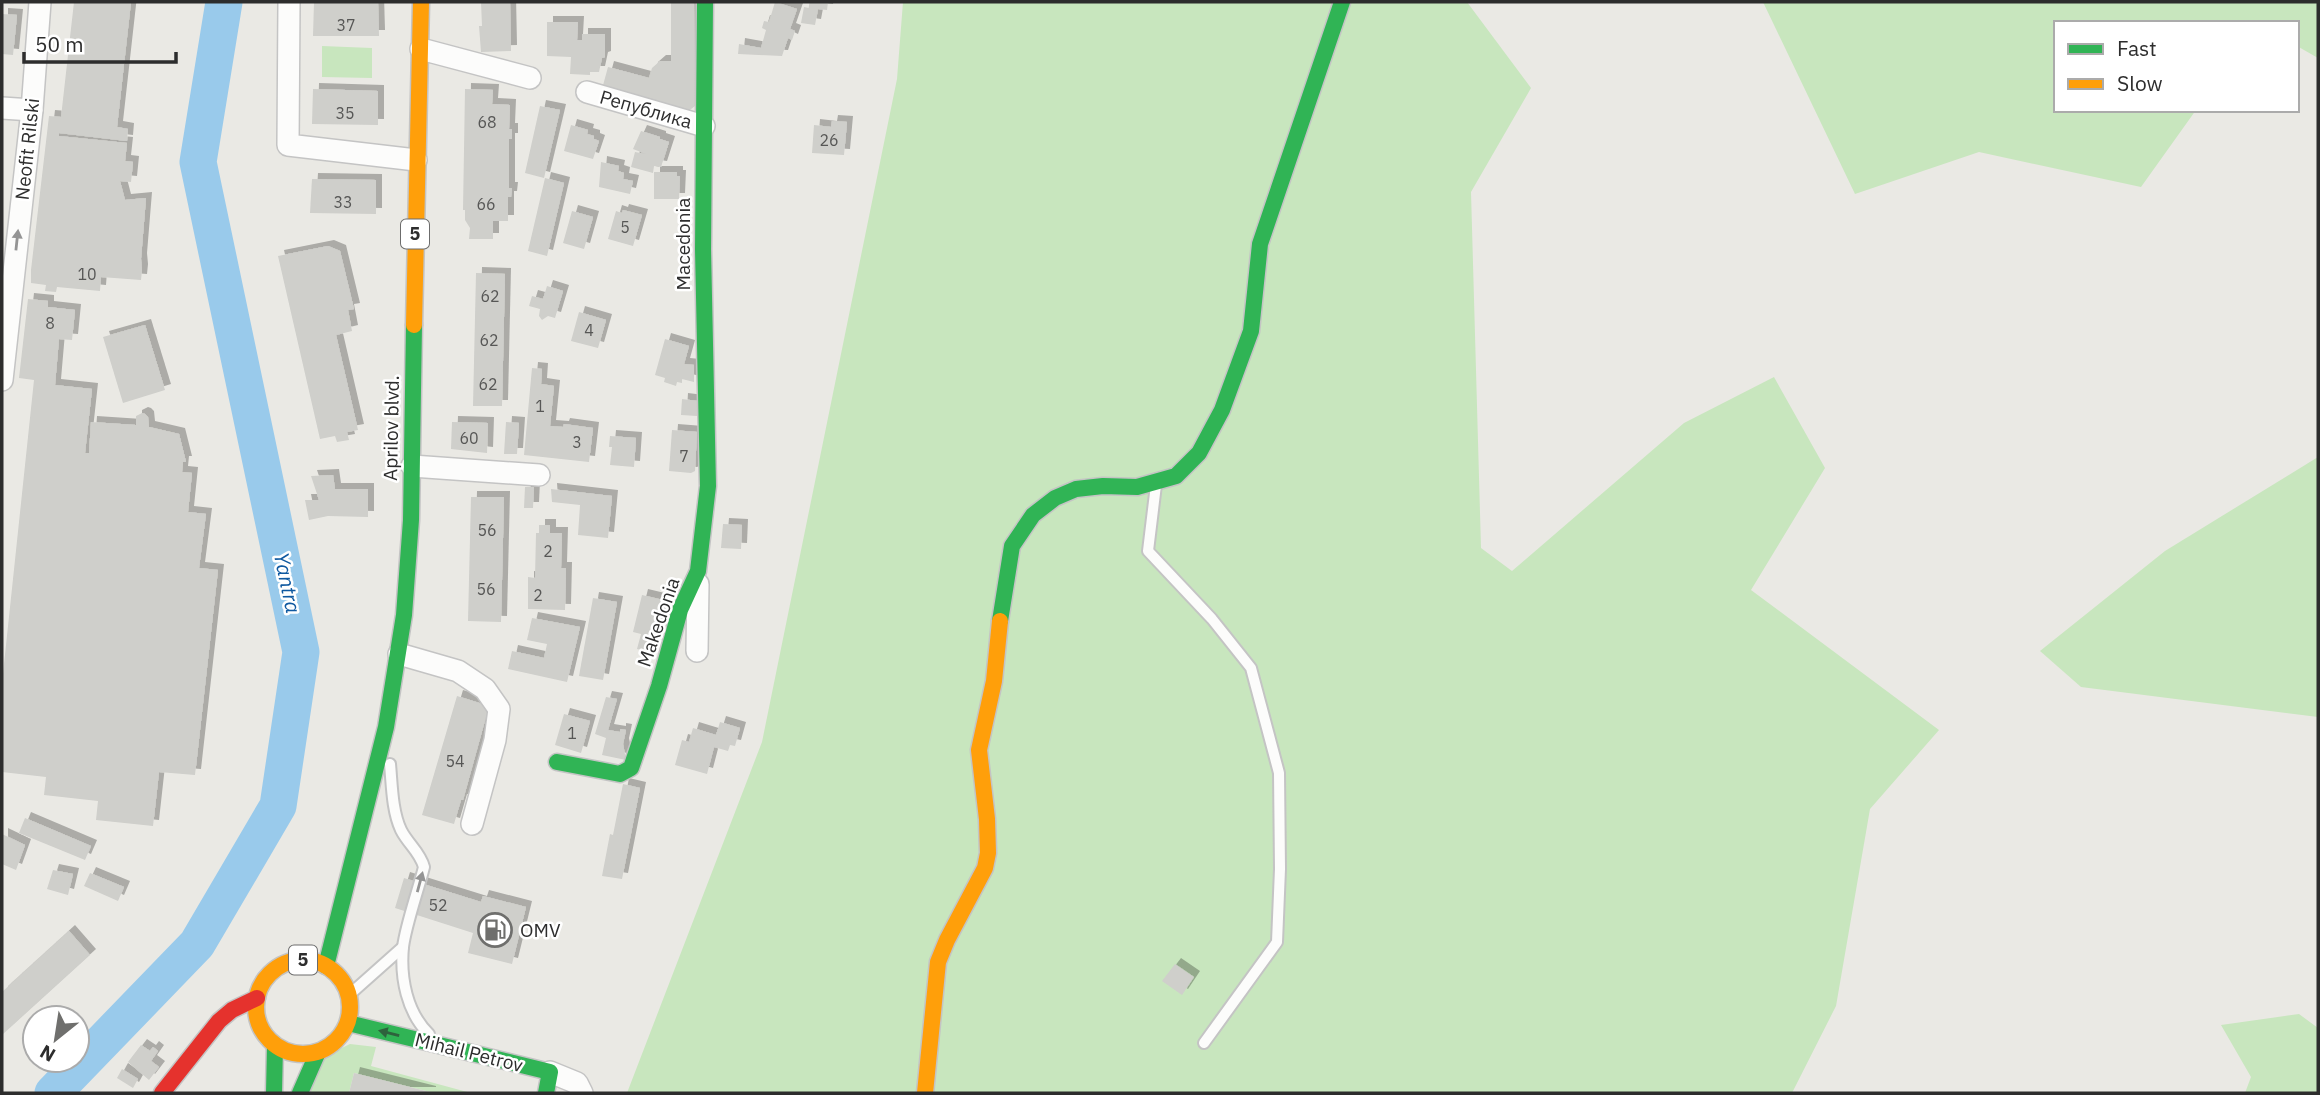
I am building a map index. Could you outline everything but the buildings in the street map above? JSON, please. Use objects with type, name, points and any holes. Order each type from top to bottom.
[{"type":"street","name":"Neofit Rilski","points":[[2,380],[32,110],[40,2]]},
{"type":"street","points":[[289,2],[288,145],[416,160]]},
{"type":"street","name":"Aprilov blvd.","points":[[326,966],[386,727],[409,566],[421,2]]},
{"type":"street","name":"Macedonia","points":[[698,571],[708,486],[703,249],[705,2]]},
{"type":"street","points":[[925,1093],[938,962],[985,868],[988,853],[979,750],[994,681],[998,632],[1012,546],[1033,514],[1055,498],[1076,489],[1103,486],[1137,487],[1176,476],[1199,453],[1222,410],[1251,331],[1260,244],[1342,2]]},
{"type":"street","points":[[421,49],[530,78]]},
{"type":"street","name":"Република","points":[[587,92],[704,126]]},
{"type":"street","points":[[2,108],[32,110]]},
{"type":"street","points":[[412,466],[540,475]]},
{"type":"street","points":[[697,651],[698,571]]},
{"type":"street","name":"Makedonia","points":[[557,762],[620,774],[631,768],[659,686],[680,610],[698,571]]},
{"type":"street","points":[[398,654],[458,671],[485,690],[499,709],[495,740],[472,824]]},
{"type":"street","name":"Aprilov blvd.","points":[[325,905],[355,848]]},
{"type":"street","name":"5","points":[[295,961],[307,939]]},
{"type":"street","name":"5","points":[[162,1093],[219,1021],[232,1010],[257,998],[270,974],[281,965],[310,961],[326,966],[338,975],[349,995]]},
{"type":"street","points":[[257,998],[256,1012],[260,1027],[275,1045],[296,1054],[318,1052],[336,1041],[348,1023],[349,995]]},
{"type":"street","name":"Mihail Petrov","points":[[348,1023],[441,1046],[548,1083],[577,1083],[582,1093]]},
{"type":"street","points":[[274,1093],[275,1045]]},
{"type":"street","points":[[300,1093],[318,1052]]},
{"type":"lane","points":[[1156,482],[1148,551],[1212,619],[1251,668],[1279,773],[1280,869],[1277,942],[1205,1043]]},
{"type":"lane","points":[[386,727],[395,810],[400,828],[421,856],[424,867],[403,947],[407,1000],[419,1025],[441,1046]]},
{"type":"lane","points":[[349,995],[403,947]]},
{"type":"green space","points":[[903,2],[1467,2],[1531,88],[1471,192],[1481,548],[1512,571],[1684,423],[1774,377],[1825,468],[1751,590],[1939,730],[1870,809],[1836,1006],[1792,1093],[627,1093],[762,742],[897,79]]},
{"type":"green space","points":[[1763,2],[2318,2],[2318,58],[2299,47],[2299,21],[2054,21],[2054,112],[2195,112],[2141,187],[1979,152],[1855,194]]},
{"type":"green space","points":[[322,46],[372,48],[372,78],[322,77]]},
{"type":"green space","points":[[2318,457],[2318,717],[2081,687],[2040,651],[2165,551]]},
{"type":"green space","points":[[2299,1014],[2318,1028],[2318,1093],[2245,1093],[2251,1077],[2221,1025]]},
{"type":"green space","points":[[350,1044],[376,1047],[371,1066],[471,1093],[434,1093],[354,1073],[349,1093],[307,1093],[319,1059]]},
{"type":"waterway","name":"Yantra","points":[[53,1093],[197,944],[278,806],[301,652],[198,162],[224,2]]},
{"type":"traffic: fast","points":[[557,762],[620,774],[631,768],[659,686],[680,610],[698,571],[708,486],[703,249],[705,2]]},
{"type":"traffic: fast","points":[[1000,621],[1012,546],[1033,515],[1055,498],[1076,489],[1103,486],[1137,487],[1176,476],[1199,453],[1222,410],[1251,331],[1260,244],[1342,2]]},
{"type":"traffic: fast","points":[[326,966],[386,727],[404,615],[411,520],[414,325]]},
{"type":"traffic: fast","points":[[348,1023],[550,1072],[546,1093]]},
{"type":"traffic: fast","points":[[274,1093],[275,1045]]},
{"type":"traffic: fast","points":[[300,1093],[318,1052]]},
{"type":"traffic: slow","points":[[414,325],[421,2]]},
{"type":"traffic: slow","points":[[925,1093],[938,962],[985,868],[988,853],[979,750],[994,681],[1000,621]]},
{"type":"traffic: slow","points":[[303,960],[321,964],[336,974],[346,989],[350,1007],[346,1025],[336,1040],[321,1050],[303,1054],[285,1050],[270,1040],[260,1025],[256,1007],[260,989],[270,974],[285,964],[303,960]]},
{"type":"traffic: jam","points":[[162,1093],[219,1021],[232,1010],[257,998]]},
{"type":"place","name":"OMV","points":[[495,930]]}]
